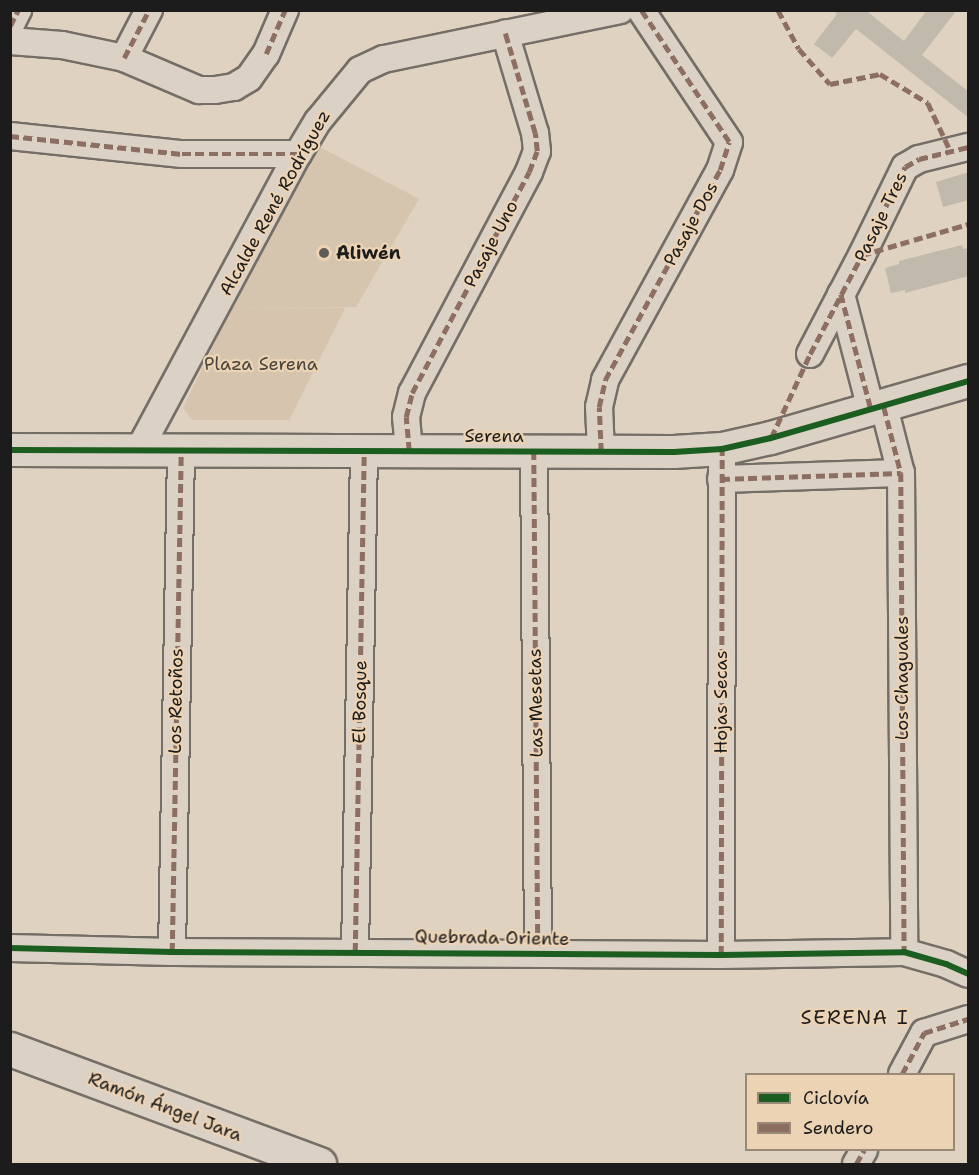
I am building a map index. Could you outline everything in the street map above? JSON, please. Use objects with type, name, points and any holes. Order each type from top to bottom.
[{"type":"main road","name":"Ramón Ángel Jara","points":[[10,1049],[319,1164]]},
{"type":"street","points":[[10,26],[18,10]]},
{"type":"street","points":[[124,58],[149,10]]},
{"type":"street","points":[[10,41],[62,45],[124,58],[199,90],[215,90],[234,87],[249,78],[266,54],[285,10]]},
{"type":"street","name":"Alcalde René Rodríguez","points":[[139,450],[298,154],[318,121],[360,70],[384,59],[620,10]]},
{"type":"street","name":"Pasaje Dos","points":[[601,452],[599,407],[605,380],[720,170],[729,142],[641,10]]},
{"type":"street","name":"Pasaje Uno","points":[[409,451],[406,417],[411,393],[537,151],[535,133],[505,33]]},
{"type":"street","points":[[10,136],[182,154],[298,154]]},
{"type":"street","name":"Pasaje Tres","points":[[810,354],[904,167],[919,159],[969,147]]},
{"type":"street","points":[[841,294],[878,408]]},
{"type":"street","name":"Serena","points":[[721,464],[771,438],[969,381]]},
{"type":"street","name":"Los Chaguales","points":[[878,408],[901,473],[904,952]]},
{"type":"street","name":"Serena","points":[[10,450],[601,452],[721,464],[901,473]]},
{"type":"street","name":"Los Retoños","points":[[172,952],[181,450]]},
{"type":"street","name":"El Bosque","points":[[355,952],[364,451]]},
{"type":"street","name":"Las Mesetas","points":[[534,451],[538,954]]},
{"type":"street","name":"Hojas Secas","points":[[721,464],[721,955]]},
{"type":"street","name":"Quebrada Oriente","points":[[10,948],[172,952],[721,955],[904,952],[969,974]]},
{"type":"street","points":[[903,1073],[924,1033],[969,1019]]},
{"type":"shaded area","name":"Aliwén","points":[[318,146],[419,199],[356,307],[231,309]]},
{"type":"green space","name":"Plaza Serena","points":[[345,308],[289,420],[192,420],[183,408],[231,309]]},
{"type":"building","points":[[833,10],[870,10],[869,13],[904,41],[927,10],[957,10],[922,55],[969,92],[969,118],[856,29],[832,58],[814,44],[837,14]]},
{"type":"building","points":[[969,172],[969,200],[943,207],[936,182]]},
{"type":"building","points":[[962,245],[963,249],[969,248],[969,276],[905,293],[905,290],[891,293],[885,268],[899,264],[899,261]]},
{"type":"marked path","points":[[10,26],[18,10]]},
{"type":"marked path","points":[[124,58],[149,10]]},
{"type":"marked path","points":[[266,54],[285,10]]},
{"type":"marked path","points":[[601,452],[599,407],[605,380],[720,170],[729,142],[641,10]]},
{"type":"marked path","points":[[778,10],[799,49],[830,84],[880,74],[928,103],[951,152]]},
{"type":"marked path","points":[[409,451],[406,417],[412,393],[529,172],[537,151],[535,133],[505,33]]},
{"type":"marked path","points":[[10,136],[182,154],[298,154]]},
{"type":"marked path","points":[[771,438],[810,354],[905,167],[919,159],[968,147]]},
{"type":"marked path","points":[[862,255],[968,224]]},
{"type":"marked path","points":[[841,294],[871,409]]},
{"type":"marked path","points":[[884,407],[901,473],[904,952]]},
{"type":"marked path","points":[[721,955],[722,449]]},
{"type":"marked path","points":[[172,952],[181,450]]},
{"type":"marked path","points":[[355,952],[364,451]]},
{"type":"marked path","points":[[534,451],[538,954]]},
{"type":"marked path","points":[[721,479],[901,473]]},
{"type":"marked path","points":[[903,1073],[924,1033],[968,1019]]},
{"type":"marked path","points":[[856,1164],[863,1151]]},
{"type":"cycle path","points":[[10,450],[674,452],[722,449],[771,438],[968,381]]},
{"type":"cycle path","points":[[10,948],[172,952],[721,955],[904,952],[946,964],[968,974]]},
{"type":"place","name":"Aliwén","points":[[324,253]]},
{"type":"district","name":"SERENA I","points":[[855,1017]]}]
